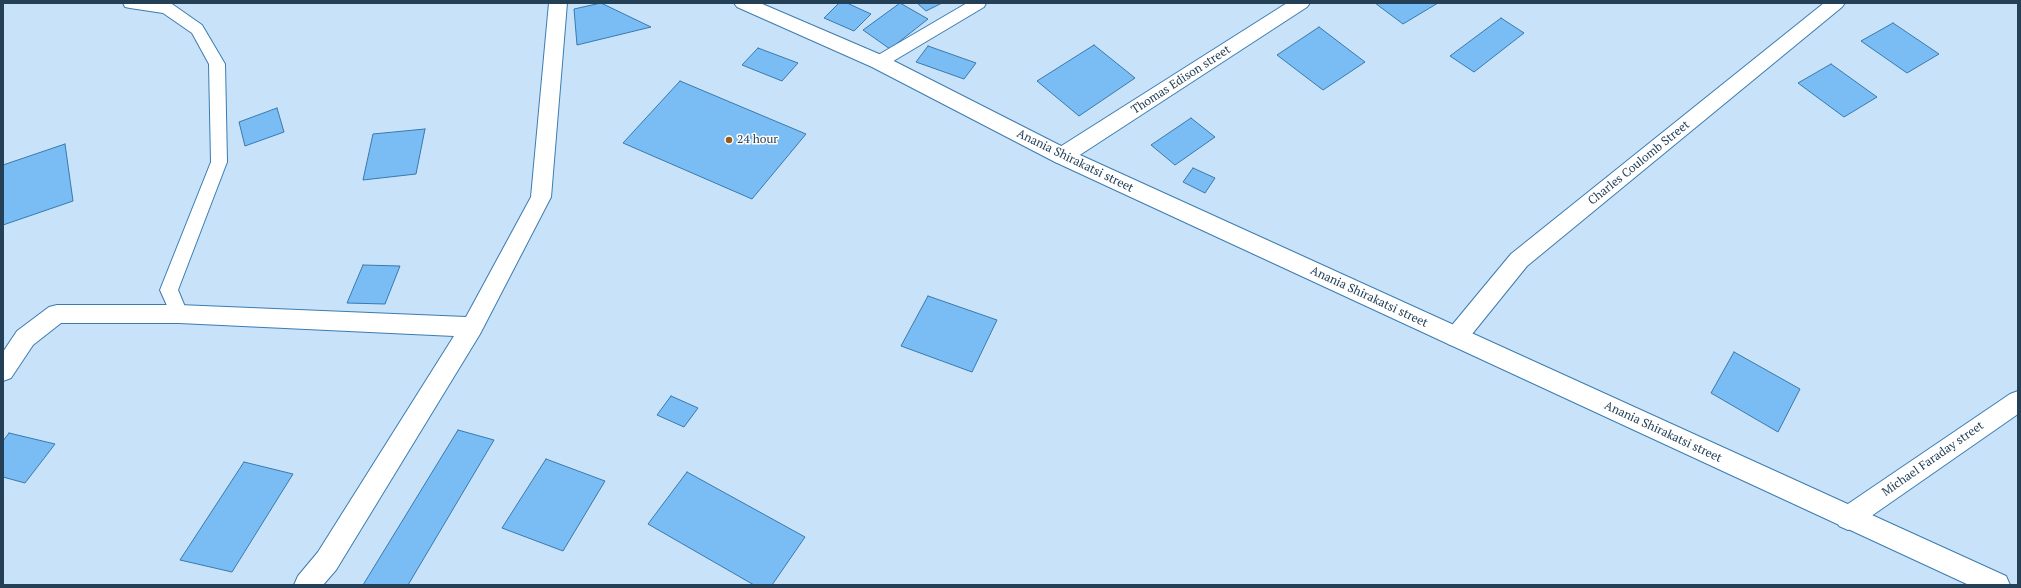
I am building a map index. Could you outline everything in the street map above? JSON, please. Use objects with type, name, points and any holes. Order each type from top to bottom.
[{"type":"street","points":[[307,585],[327,561],[472,327],[541,197],[558,3]]},
{"type":"street","name":"Anania Shirakatsi street","points":[[743,3],[879,62],[1062,156],[1848,518],[1997,585]]},
{"type":"street","name":"Thomas Edison street","points":[[1062,156],[1301,3]]},
{"type":"street","name":"Charles Coulomb Street","points":[[1456,337],[1519,260],[1836,3]]},
{"type":"street","points":[[3,371],[25,338],[57,314],[179,314],[472,327]]},
{"type":"street","name":"Michael Faraday street","points":[[1848,518],[2018,401]]},
{"type":"lane","points":[[130,3],[167,8],[197,29],[217,64],[219,162],[169,290],[179,314]]},
{"type":"lane","points":[[879,62],[979,3]]},
{"type":"building","points":[[601,3],[651,27],[577,45],[574,9]]},
{"type":"building","points":[[839,3],[847,3],[871,14],[854,31],[824,18]]},
{"type":"building","points":[[900,3],[928,19],[890,49],[863,30]]},
{"type":"building","points":[[917,3],[942,3],[926,11]]},
{"type":"building","points":[[1375,3],[1438,3],[1403,24]]},
{"type":"building","points":[[1501,18],[1524,33],[1474,72],[1450,56]]},
{"type":"building","points":[[1893,23],[1939,54],[1907,73],[1861,41]]},
{"type":"building","points":[[1319,27],[1365,62],[1323,90],[1277,55]]},
{"type":"building","points":[[1094,45],[1135,78],[1079,116],[1037,81]]},
{"type":"building","points":[[928,46],[976,63],[964,79],[916,62]]},
{"type":"building","points":[[758,48],[798,63],[782,81],[742,65]]},
{"type":"building","points":[[1831,64],[1877,97],[1844,117],[1798,83]]},
{"type":"building","points":[[680,81],[806,134],[752,199],[623,143]]},
{"type":"building","points":[[277,108],[284,132],[245,146],[239,122]]},
{"type":"building","points":[[1191,118],[1215,137],[1175,165],[1151,145]]},
{"type":"building","points":[[425,129],[416,174],[363,180],[373,134]]},
{"type":"building","points":[[65,144],[73,201],[3,225],[3,165]]},
{"type":"building","points":[[1193,168],[1215,178],[1205,193],[1183,182]]},
{"type":"building","points":[[363,265],[400,266],[385,304],[347,303]]},
{"type":"building","points":[[928,296],[997,320],[972,372],[901,346]]},
{"type":"building","points":[[1734,352],[1800,389],[1778,432],[1711,393]]},
{"type":"building","points":[[671,396],[698,408],[684,427],[657,415]]},
{"type":"building","points":[[458,430],[494,440],[408,585],[363,585]]},
{"type":"building","points":[[9,433],[55,444],[25,483],[3,477],[3,441]]},
{"type":"building","points":[[546,459],[605,481],[563,551],[502,528]]},
{"type":"building","points":[[244,462],[293,474],[232,572],[180,560]]},
{"type":"building","points":[[687,472],[805,537],[772,585],[754,585],[648,524]]},
{"type":"place","name":"24 hour","points":[[729,140]]}]
